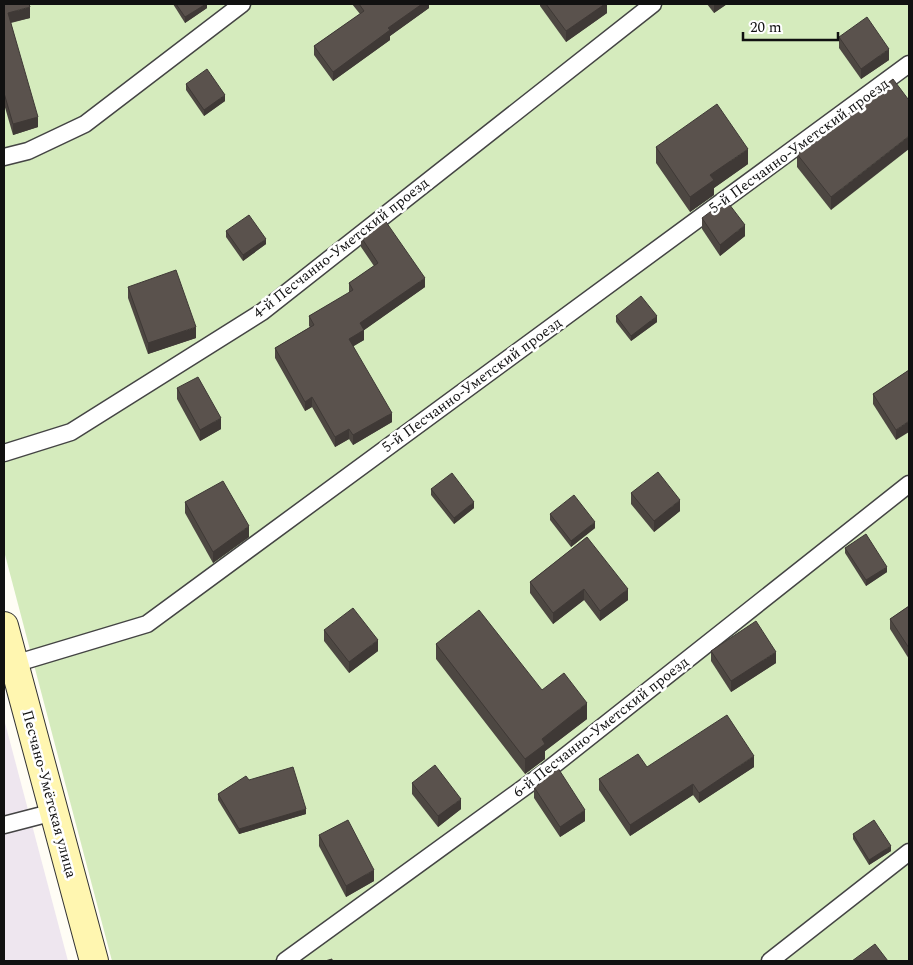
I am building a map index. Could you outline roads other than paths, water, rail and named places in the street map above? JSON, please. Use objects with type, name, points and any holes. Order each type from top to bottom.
[{"type":"main road","name":"Песчано-Умётская улица","points":[[4,626],[9,666],[54,812],[94,961]]},
{"type":"lane","points":[[4,157],[28,151],[85,124],[242,4]]},
{"type":"lane","name":"4-й Песчанно-Уметский проезд","points":[[4,453],[71,432],[262,312],[653,4]]},
{"type":"lane","name":"5-й Песчанно-Уметский проезд","points":[[9,666],[147,624],[909,64]]},
{"type":"lane","name":"6-й Песчанно-Уметский проезд","points":[[285,961],[544,773],[909,484]]},
{"type":"lane","points":[[4,825],[54,812]]},
{"type":"lane","points":[[770,961],[909,852]]}]
